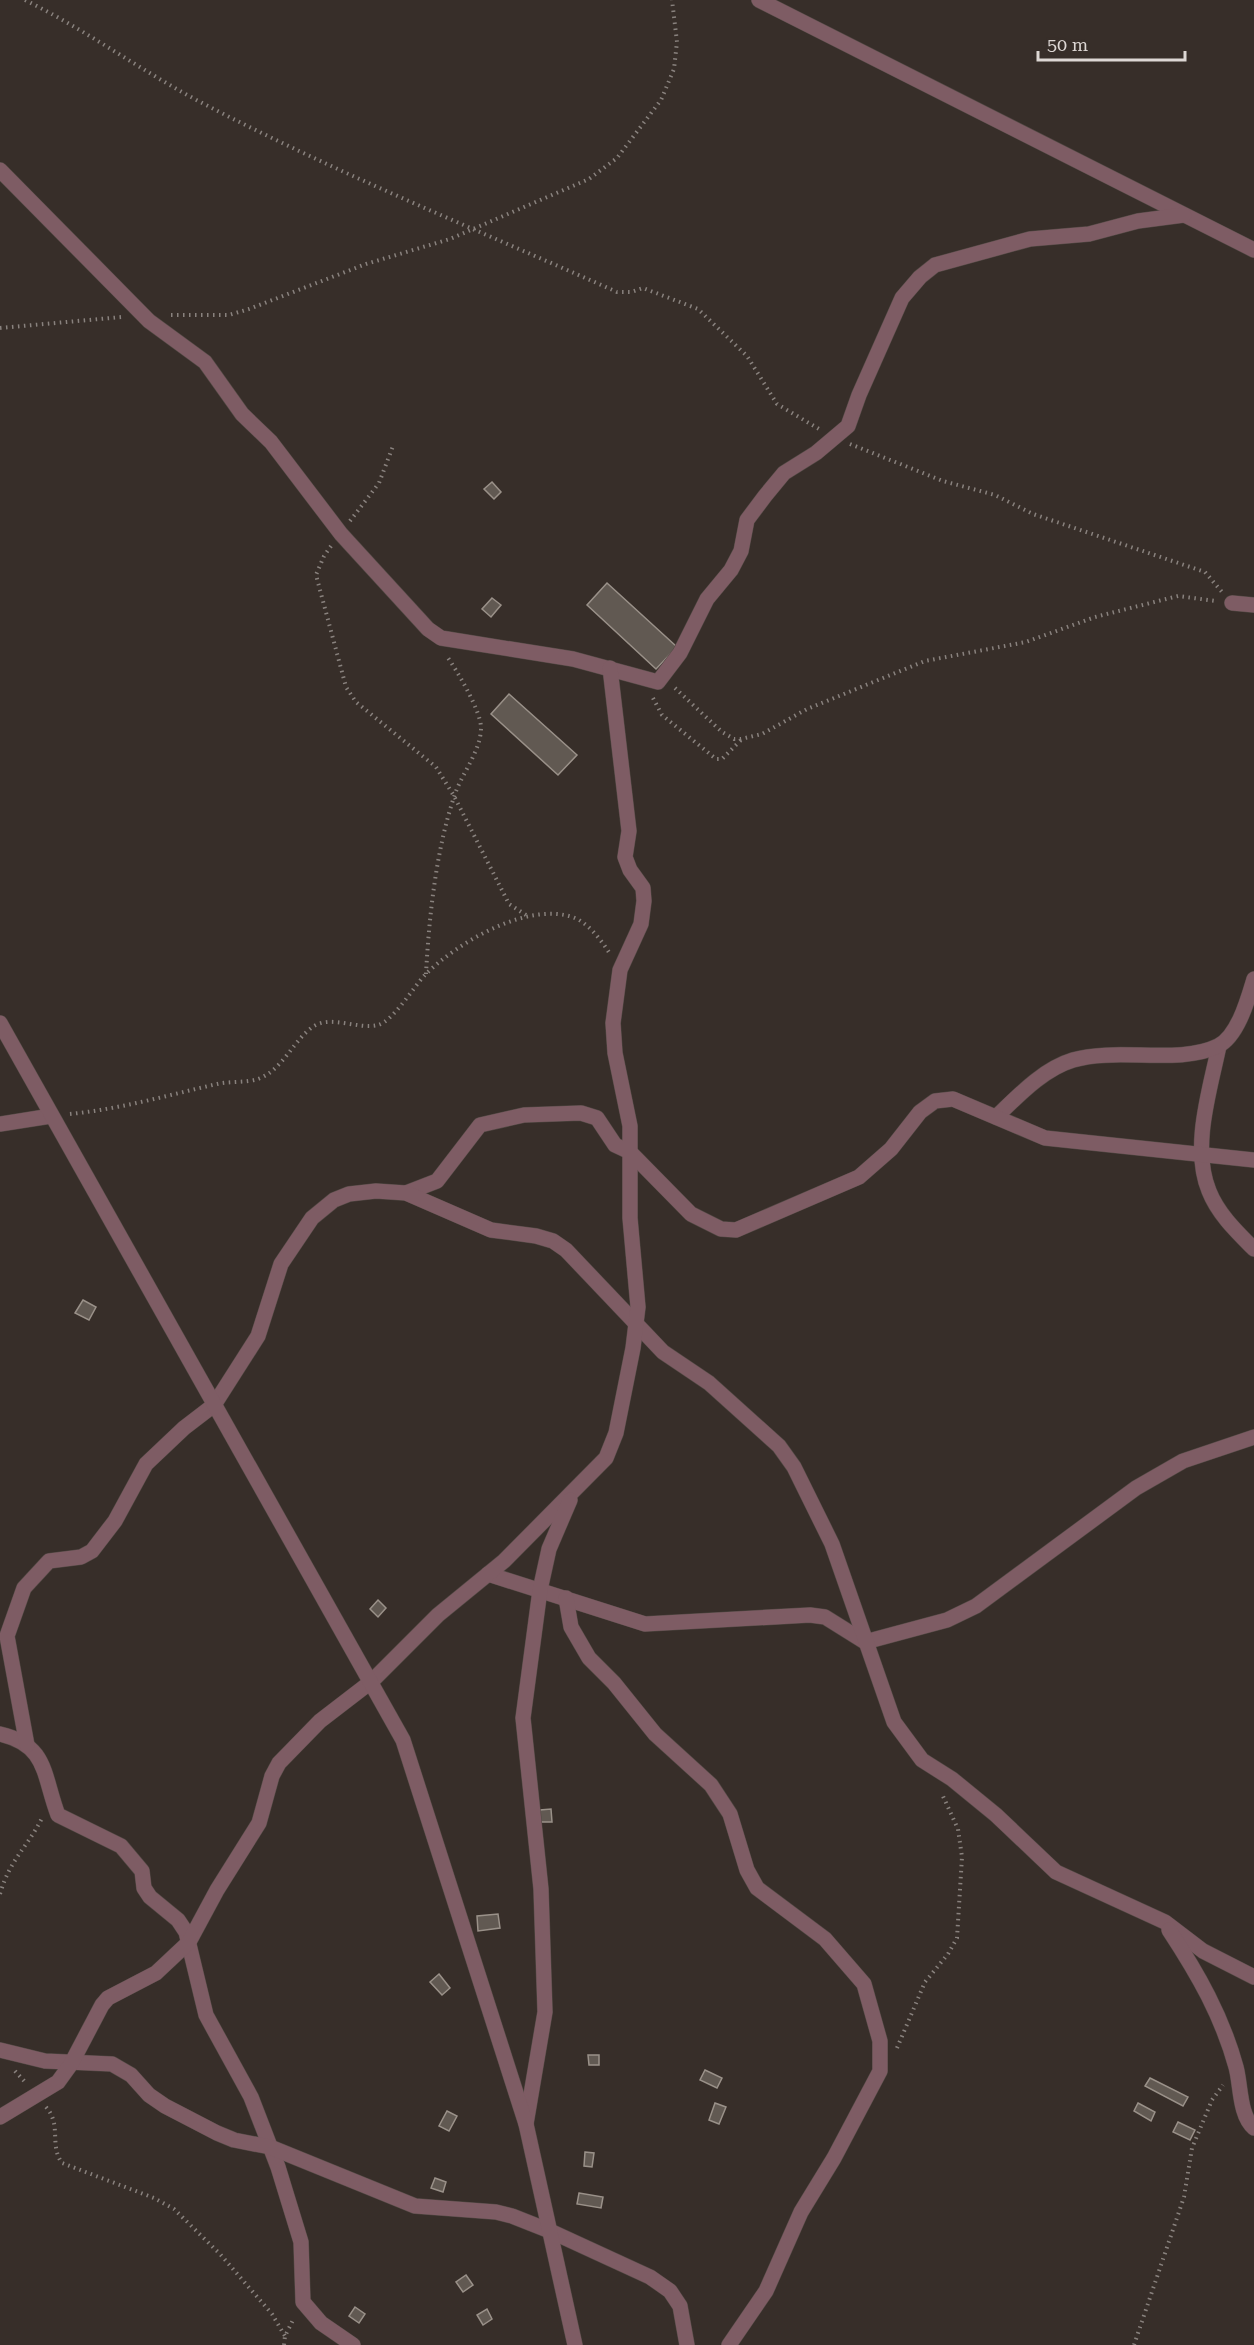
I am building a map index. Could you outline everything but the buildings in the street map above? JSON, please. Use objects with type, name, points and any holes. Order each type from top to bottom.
[{"type":"street","points":[[759,0],[1254,250]]},
{"type":"street","points":[[0,170],[142,315],[205,362],[242,414],[271,442],[340,534],[428,629],[441,638],[544,654],[658,680],[680,653],[707,599],[731,570],[741,551],[747,520],[784,473],[848,426],[859,395],[902,298],[920,277],[936,266],[1030,239],[1089,234],[1138,221],[1184,215]]},
{"type":"street","points":[[1232,603],[1254,605]]},
{"type":"street","points":[[0,2117],[58,2082],[71,2064],[102,2005],[108,1998],[156,1973],[189,1942],[216,1890],[259,1823],[272,1776],[279,1763],[320,1721],[372,1682],[438,1615],[488,1574],[574,1492],[606,1458],[616,1433],[638,1307],[630,1218],[630,1126],[615,1053],[613,1023],[620,970],[640,924],[644,901],[643,888],[630,870],[625,857],[629,831],[610,668]]},
{"type":"street","points":[[996,1117],[1055,1067],[1074,1060],[1119,1053],[1185,1054],[1219,1046],[1232,1033],[1254,979]]},
{"type":"street","points":[[0,1023],[403,1740],[526,2124],[575,2345]]},
{"type":"street","points":[[1219,1046],[1204,1126],[1202,1156],[1209,1191],[1226,1221],[1254,1249]]},
{"type":"street","points":[[406,1193],[437,1182],[480,1125],[524,1114],[581,1113],[597,1118],[615,1145],[630,1152],[691,1214],[721,1229],[736,1230],[859,1177],[891,1149],[920,1112],[935,1101],[953,1099],[1045,1138],[1254,1160]]},
{"type":"street","points":[[0,1124],[51,1116]]},
{"type":"street","points":[[27,1744],[8,1636],[24,1587],[50,1561],[81,1557],[92,1551],[116,1521],[146,1464],[184,1428],[214,1405],[258,1336],[281,1264],[312,1218],[334,1200],[349,1194],[376,1191],[406,1193],[491,1230],[553,1241],[567,1250],[663,1352],[709,1383],[779,1446],[794,1467],[831,1544],[894,1722],[922,1760],[952,1779],[996,1815],[1056,1872],[1164,1922],[1203,1951],[1254,1977]]},
{"type":"street","points":[[488,1574],[645,1624],[730,1618],[825,1617],[865,1642],[947,1620],[976,1606],[1136,1488],[1183,1461],[1254,1437]]},
{"type":"street","points":[[526,2124],[545,2012],[541,1890],[523,1718],[540,1590],[549,1549],[574,1492]]},
{"type":"street","points":[[566,1598],[571,1627],[589,1658],[614,1683],[655,1734],[711,1785],[730,1814],[747,1870],[757,1888],[825,1939],[864,1984],[880,2041],[880,2071],[834,2158],[801,2212],[766,2291],[729,2345]]},
{"type":"street","points":[[0,1734],[27,1744],[43,1762],[58,1815],[112,1840],[129,1853],[142,1871],[144,1888],[150,1898],[178,1920],[189,1942],[206,2015],[251,2097],[270,2146],[301,2242],[303,2302],[321,2323],[353,2345]]},
{"type":"street","points":[[1164,1922],[1206,1986],[1236,2067],[1246,2117],[1254,2128]]},
{"type":"street","points":[[4,2057],[71,2064],[98,2062],[122,2068],[149,2095],[190,2120],[234,2140],[270,2146],[414,2206],[496,2212],[550,2231],[650,2277],[670,2291],[680,2306],[687,2345]]},
{"type":"path","points":[[25,0],[75,25],[205,105],[329,165],[616,292],[643,288],[698,309],[747,356],[777,404],[834,438],[943,481],[995,495],[1033,514],[1204,572],[1232,603]]},
{"type":"path","points":[[0,328],[142,315],[229,315],[474,228],[589,179],[617,158],[661,100],[674,69],[677,42],[672,0]]},
{"type":"path","points":[[393,446],[379,483],[324,556],[316,575],[346,687],[356,702],[436,767],[454,796],[509,904],[527,916]]},
{"type":"path","points":[[741,739],[722,759],[709,755],[662,715],[654,703],[658,680],[722,732],[734,739],[741,739],[762,734],[807,709],[925,661],[1026,642],[1095,617],[1178,596],[1232,603]]},
{"type":"path","points":[[426,974],[429,929],[454,796],[478,745],[482,727],[461,677],[428,629]]},
{"type":"path","points":[[51,1116],[97,1112],[232,1081],[257,1079],[272,1070],[315,1026],[327,1023],[378,1025],[387,1019],[426,974],[470,941],[504,923],[527,916],[557,915],[574,918],[584,924],[608,950],[620,970]]},
{"type":"path","points":[[880,2071],[899,2045],[925,1982],[948,1954],[957,1938],[962,1857],[958,1829],[937,1785]]},
{"type":"path","points":[[0,1894],[4,1877],[35,1832],[52,1798]]},
{"type":"path","points":[[4,2057],[54,2116],[55,2147],[62,2163],[154,2198],[174,2209],[220,2254],[272,2314],[285,2336]]},
{"type":"path","points":[[1134,2345],[1184,2197],[1192,2148],[1212,2100],[1236,2067]]},
{"type":"path","points":[[284,2345],[285,2336],[303,2302]]}]
